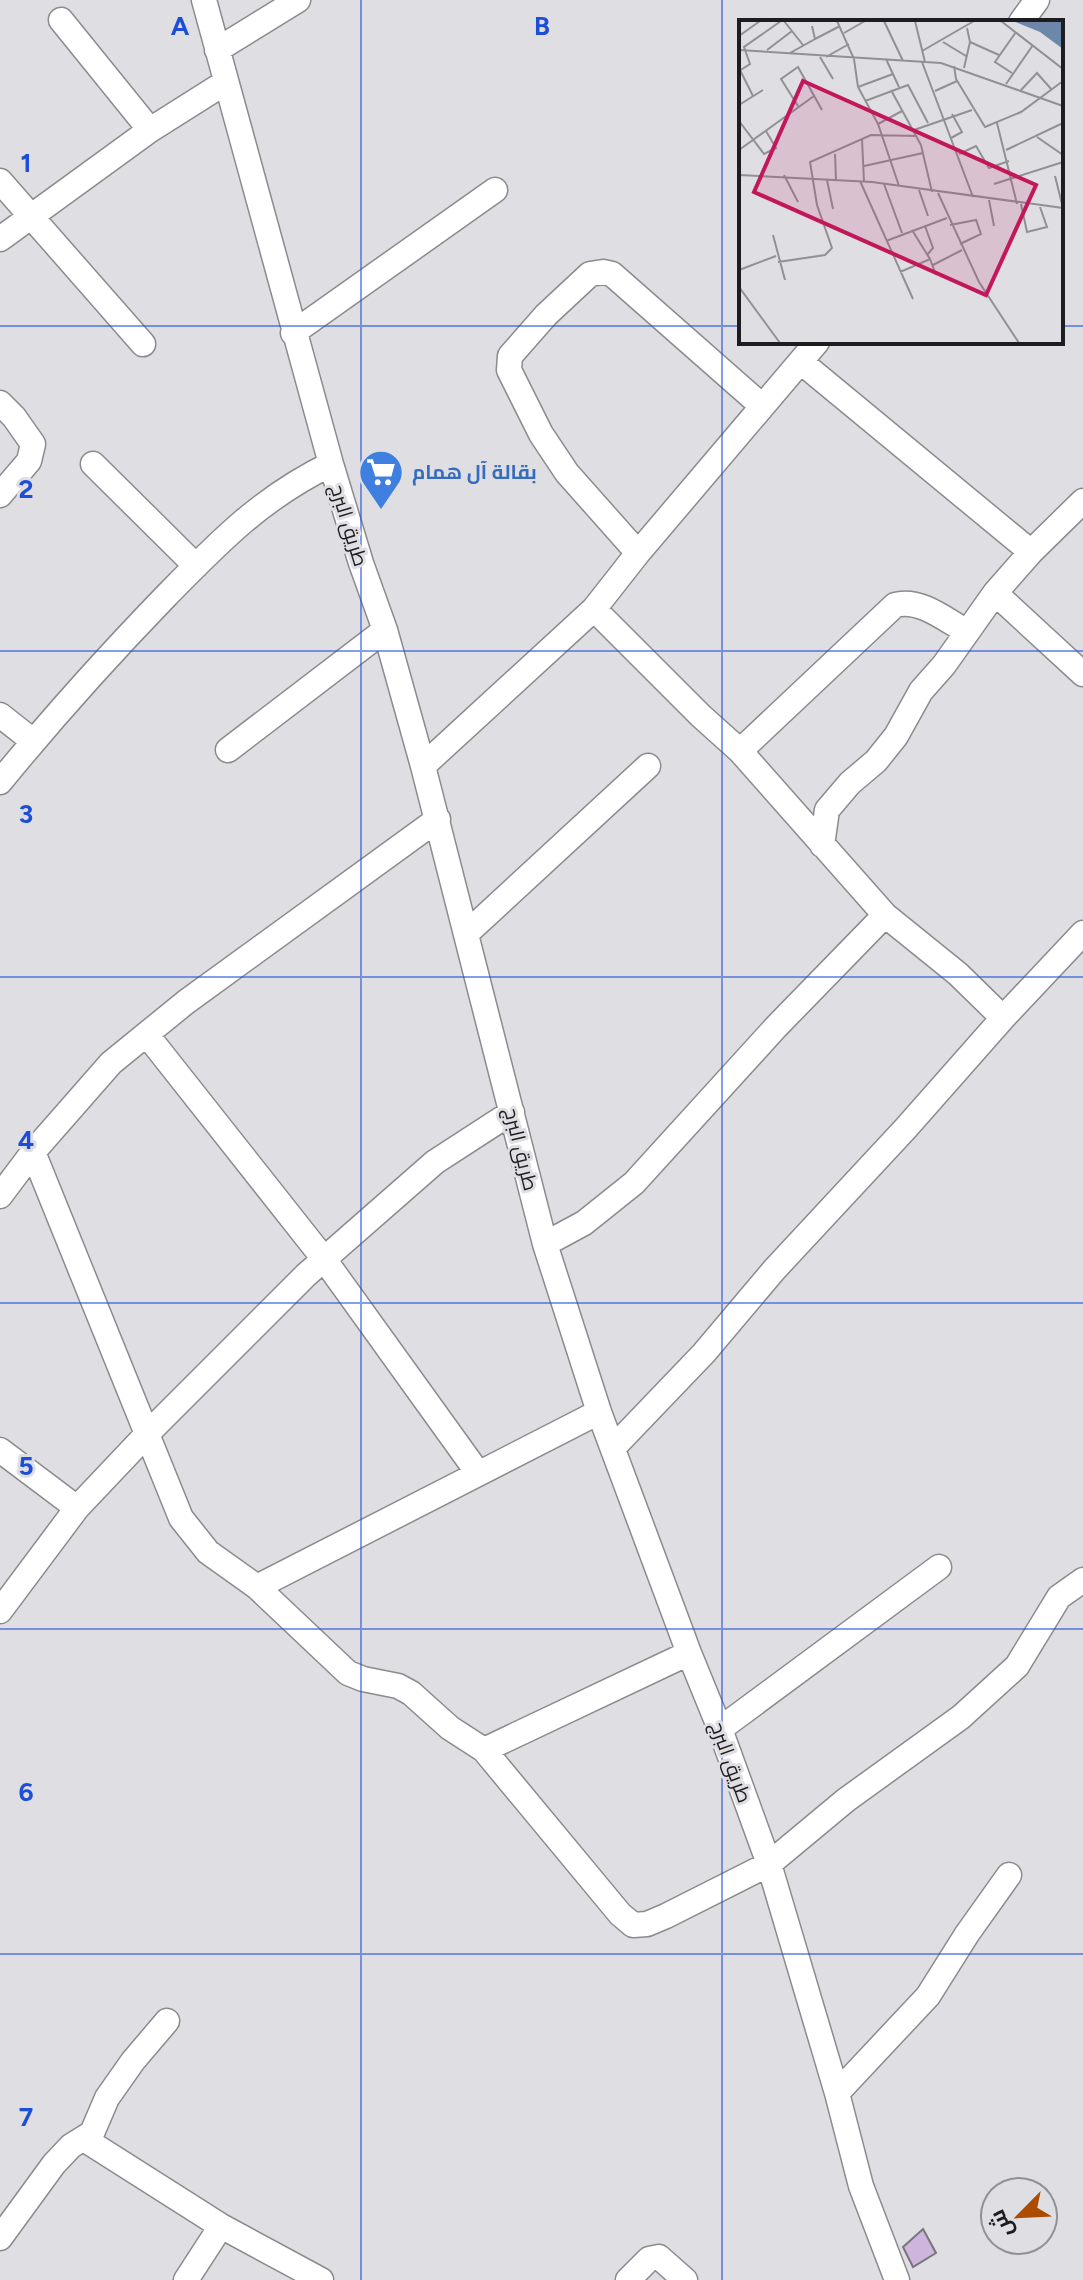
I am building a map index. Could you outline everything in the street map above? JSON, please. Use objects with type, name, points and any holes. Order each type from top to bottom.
[{"type":"street","name":"طريق البرج","points":[[204,0],[293,333],[361,563],[385,630],[438,819],[545,1244],[599,1412],[769,1864],[837,2093],[861,2186],[897,2280]]},
{"type":"street","points":[[217,50],[298,0]]},
{"type":"street","points":[[1022,20],[1037,0]]},
{"type":"street","points":[[61,20],[150,130]]},
{"type":"street","points":[[0,239],[150,130],[226,82]]},
{"type":"street","points":[[0,181],[143,344]]},
{"type":"street","points":[[293,333],[495,190]]},
{"type":"street","points":[[638,553],[567,473],[541,434],[509,370],[510,356],[546,315],[590,274],[603,272],[612,274],[762,406]]},
{"type":"street","points":[[423,766],[594,609],[815,344]]},
{"type":"street","points":[[801,362],[1031,552]]},
{"type":"street","points":[[0,403],[33,444],[29,461],[0,495]]},
{"type":"street","points":[[93,464],[196,566]]},
{"type":"street","points":[[0,782],[109,655],[196,566],[274,495],[331,464]]},
{"type":"street","points":[[822,845],[827,810],[850,783],[876,761],[896,736],[921,691],[944,665],[995,593],[1083,501]]},
{"type":"street","points":[[995,593],[1083,674]]},
{"type":"street","points":[[740,751],[895,605],[906,602],[926,609],[967,632]]},
{"type":"street","points":[[594,609],[740,751],[885,915],[958,974],[1003,1018]]},
{"type":"street","points":[[228,750],[385,630]]},
{"type":"street","points":[[0,715],[33,741]]},
{"type":"street","points":[[467,933],[648,766]]},
{"type":"street","points":[[0,1194],[111,1063],[186,1002],[438,819]]},
{"type":"street","points":[[545,1244],[584,1223],[634,1183],[776,1027],[885,915]]},
{"type":"street","points":[[613,1448],[704,1353],[774,1270],[1083,933]]},
{"type":"street","points":[[147,1035],[324,1259],[478,1473]]},
{"type":"street","points":[[0,1611],[77,1508],[148,1433],[324,1259],[435,1162],[512,1112]]},
{"type":"street","points":[[33,1152],[181,1518],[208,1552],[257,1587],[348,1673],[398,1686],[411,1693],[450,1728],[484,1750],[620,1914],[633,1925],[647,1924],[666,1916],[769,1864],[846,1800],[961,1717],[1017,1666],[1059,1597],[1083,1580]]},
{"type":"street","points":[[257,1587],[599,1412]]},
{"type":"street","points":[[0,1450],[77,1508]]},
{"type":"street","points":[[720,1729],[939,1567]]},
{"type":"street","points":[[484,1750],[689,1653]]},
{"type":"street","points":[[837,2093],[928,1996],[1009,1875]]},
{"type":"street","points":[[0,2238],[54,2164],[98,2125],[107,2098],[167,2021]]},
{"type":"street","points":[[84,2139],[221,2226],[321,2280]]},
{"type":"street","points":[[186,2280],[221,2226]]},
{"type":"street","points":[[628,2280],[649,2259],[659,2257],[685,2280]]},
{"type":"building","points":[[923,2229],[936,2253],[913,2267],[903,2247]]},
{"type":"place","name":"بقالة آل همام","points":[[381,511]]}]
